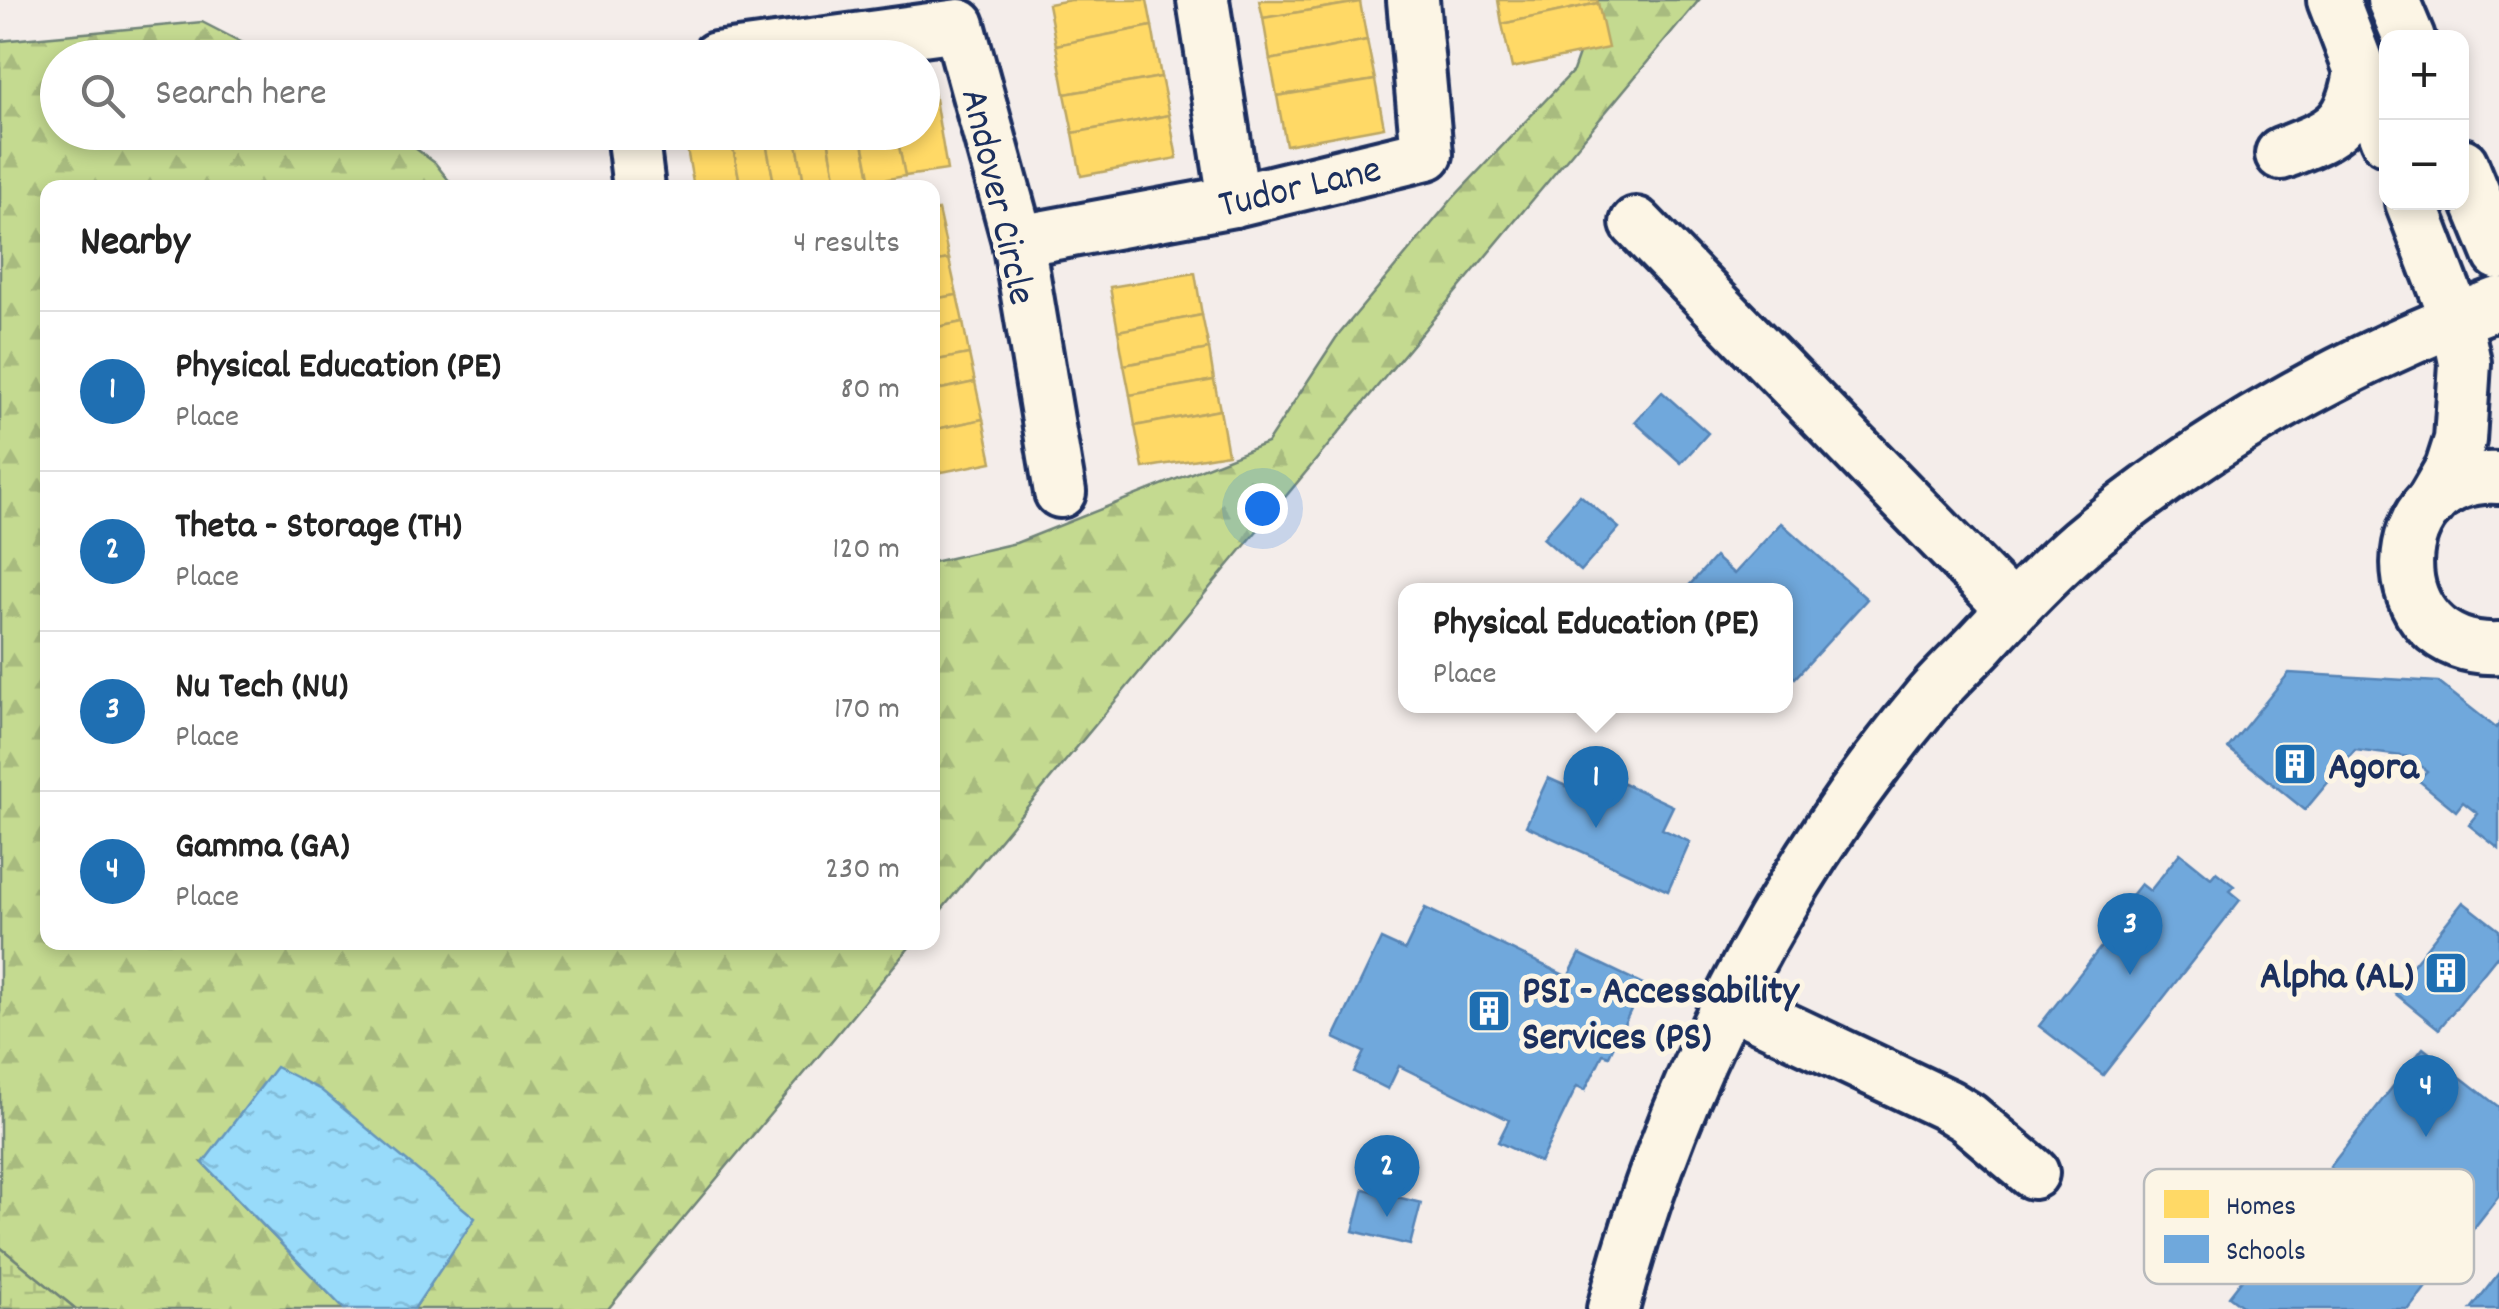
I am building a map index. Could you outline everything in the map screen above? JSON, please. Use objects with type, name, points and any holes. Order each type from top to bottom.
[{"type":"street","points":[[1203,0],[1234,200]]},
{"type":"street","name":"Tudor Lane","points":[[1018,242],[1234,200],[1427,154],[1412,0]]},
{"type":"street","points":[[2333,0],[2379,120]]},
{"type":"street","points":[[2393,0],[2405,30]]},
{"type":"street","name":"Andover Circle","points":[[849,40],[960,25],[1018,242],[1060,492]]},
{"type":"street","points":[[2281,154],[2336,128],[2356,97],[2360,70]]},
{"type":"street","points":[[634,150],[638,180]]},
{"type":"street","points":[[2469,181],[2499,254]]},
{"type":"street","points":[[2416,210],[2477,311],[2465,363],[2460,440],[2451,468],[2412,532],[2406,565],[2414,599],[2434,626],[2463,644],[2499,648]]},
{"type":"street","points":[[1636,223],[2012,609]]},
{"type":"street","points":[[1613,1309],[1662,1148],[1710,1036],[1802,871],[1924,702],[2080,544],[2136,500],[2202,454],[2343,369],[2477,311]]},
{"type":"street","points":[[2430,504],[2457,484],[2499,478]]},
{"type":"street","points":[[1729,1002],[1947,1105],[2033,1173]]},
{"type":"green space","points":[[1598,0],[1699,0],[940,912],[940,560],[1016,543],[1267,443],[1336,338],[1453,198],[1573,71]]},
{"type":"green space","points":[[202,22],[237,40],[40,40],[40,150],[418,150],[448,180],[40,180],[40,950],[907,950],[608,1309],[414,1309],[474,1218],[203,1163],[344,1309],[76,1309],[0,1247],[0,41]]},
{"type":"green space","points":[[0,1247],[76,1309],[0,1309]]},
{"type":"water","points":[[276,1067],[321,1090],[475,1218],[414,1309],[344,1309],[203,1163]]},
{"type":"building: Homes","points":[[1071,0],[1147,0],[1152,26],[1056,45],[1048,4]]},
{"type":"building: Homes","points":[[1259,0],[1360,0],[1360,2],[1263,18]]},
{"type":"building: Homes","points":[[1498,0],[1597,0],[1598,3],[1502,24]]},
{"type":"building: Homes","points":[[1360,2],[1367,40],[1270,60],[1263,18]]},
{"type":"building: Homes","points":[[1598,3],[1608,48],[1512,68],[1502,24]]},
{"type":"building: Homes","points":[[1152,26],[1161,77],[1065,94],[1056,45]]},
{"type":"building: Homes","points":[[1367,40],[1375,80],[1277,96],[1270,60]]},
{"type":"building: Homes","points":[[1161,77],[1169,115],[1073,133],[1065,94]]},
{"type":"building: Homes","points":[[1375,80],[1384,127],[1286,145],[1277,96]]},
{"type":"building: Homes","points":[[1169,115],[1177,158],[1081,176],[1073,133]]},
{"type":"building: Homes","points":[[940,128],[947,170],[905,176],[900,150],[940,150]]},
{"type":"building: Homes","points":[[687,150],[734,150],[739,180],[693,180]]},
{"type":"building: Homes","points":[[734,150],[768,150],[773,180],[739,180]]},
{"type":"building: Homes","points":[[768,150],[798,150],[804,180],[773,180]]},
{"type":"building: Homes","points":[[798,150],[830,150],[836,180],[804,180]]},
{"type":"building: Homes","points":[[830,150],[865,150],[871,180],[836,180]]},
{"type":"building: Homes","points":[[865,150],[900,150],[905,176],[871,180]]},
{"type":"building: Homes","points":[[940,219],[949,259],[940,261]]},
{"type":"building: Homes","points":[[949,259],[957,295],[940,298],[940,261]]},
{"type":"building: Homes","points":[[1195,273],[1202,315],[1118,331],[1110,287]]},
{"type":"building: Homes","points":[[957,295],[963,322],[940,326],[940,298]]},
{"type":"building: Homes","points":[[1202,315],[1209,349],[1124,365],[1118,331]]},
{"type":"building: Homes","points":[[963,322],[969,354],[940,359],[940,326]]},
{"type":"building: Homes","points":[[1209,349],[1214,380],[1130,395],[1124,365]]},
{"type":"building: Homes","points":[[969,354],[975,382],[940,389],[940,359]]},
{"type":"building: Homes","points":[[1214,380],[1220,410],[1135,426],[1130,395]]},
{"type":"building: Homes","points":[[975,382],[983,419],[940,428],[940,389]]},
{"type":"building: Homes","points":[[1220,410],[1228,454],[1143,468],[1135,426]]},
{"type":"building: Homes","points":[[983,419],[992,462],[940,472],[940,428]]},
{"type":"building: Schools","points":[[1662,392],[1708,433],[1681,463],[1635,422]]},
{"type":"building: Schools","points":[[1580,495],[1619,528],[1581,571],[1543,538]]},
{"type":"building: Schools","points":[[1781,523],[1867,599],[1795,678],[1793,583],[1691,583],[1715,557],[1734,574]]},
{"type":"building: Schools","name":"Agora","points":[[2289,673],[2438,682],[2496,728],[2499,724],[2499,849],[2469,825],[2478,814],[2463,802],[2456,811],[2418,780],[2427,771],[2409,757],[2355,750],[2305,810],[2228,748]]},
{"type":"building: Schools","points":[[1587,766],[1673,806],[1662,829],[1690,842],[1668,891],[1526,826],[1548,778],[1577,791]]},
{"type":"building: Schools","points":[[2180,853],[2211,878],[2216,872],[2234,886],[2229,891],[2240,900],[2103,1075],[2039,1026],[2119,924],[2113,919],[2141,884],[2150,891]]},
{"type":"building: Schools","name":"Alpha (AL)","points":[[2463,902],[2499,930],[2499,954],[2439,1029],[2392,991]]},
{"type":"building: Schools","name":"PSI - Accessability Services (PS)","points":[[1425,908],[1568,977],[1580,954],[1643,984],[1609,1056],[1603,1054],[1585,1090],[1577,1086],[1540,1162],[1498,1142],[1509,1120],[1399,1066],[1388,1089],[1354,1072],[1364,1052],[1334,1038],[1381,939],[1405,950]]},
{"type":"building: Schools","points":[[2423,1048],[2499,1107],[2499,1196],[2474,1228],[2474,1169],[2330,1167]]},
{"type":"building: Schools","points":[[1364,1189],[1421,1203],[1410,1245],[1353,1231]]},
{"type":"building: Schools","points":[[2499,1273],[2499,1309],[2471,1309]]},
{"type":"building: Schools","points":[[2238,1284],[2428,1284],[2409,1309],[2246,1309],[2229,1296]]},
{"type":"place","name":"Agora","points":[[2295,764]]},
{"type":"place","name":"Physical Education (PE)","points":[[1596,828]]},
{"type":"place","name":"Alpha (AL)","points":[[2446,973]]},
{"type":"place","name":"Nu Tech (NU)","points":[[2130,975]]},
{"type":"place","name":"PSI - Accessability Services (PS)","points":[[1489,1011]]},
{"type":"place","name":"Gamma (GA)","points":[[2426,1137]]},
{"type":"place","name":"Theta - Storage (TH)","points":[[1387,1217]]}]
